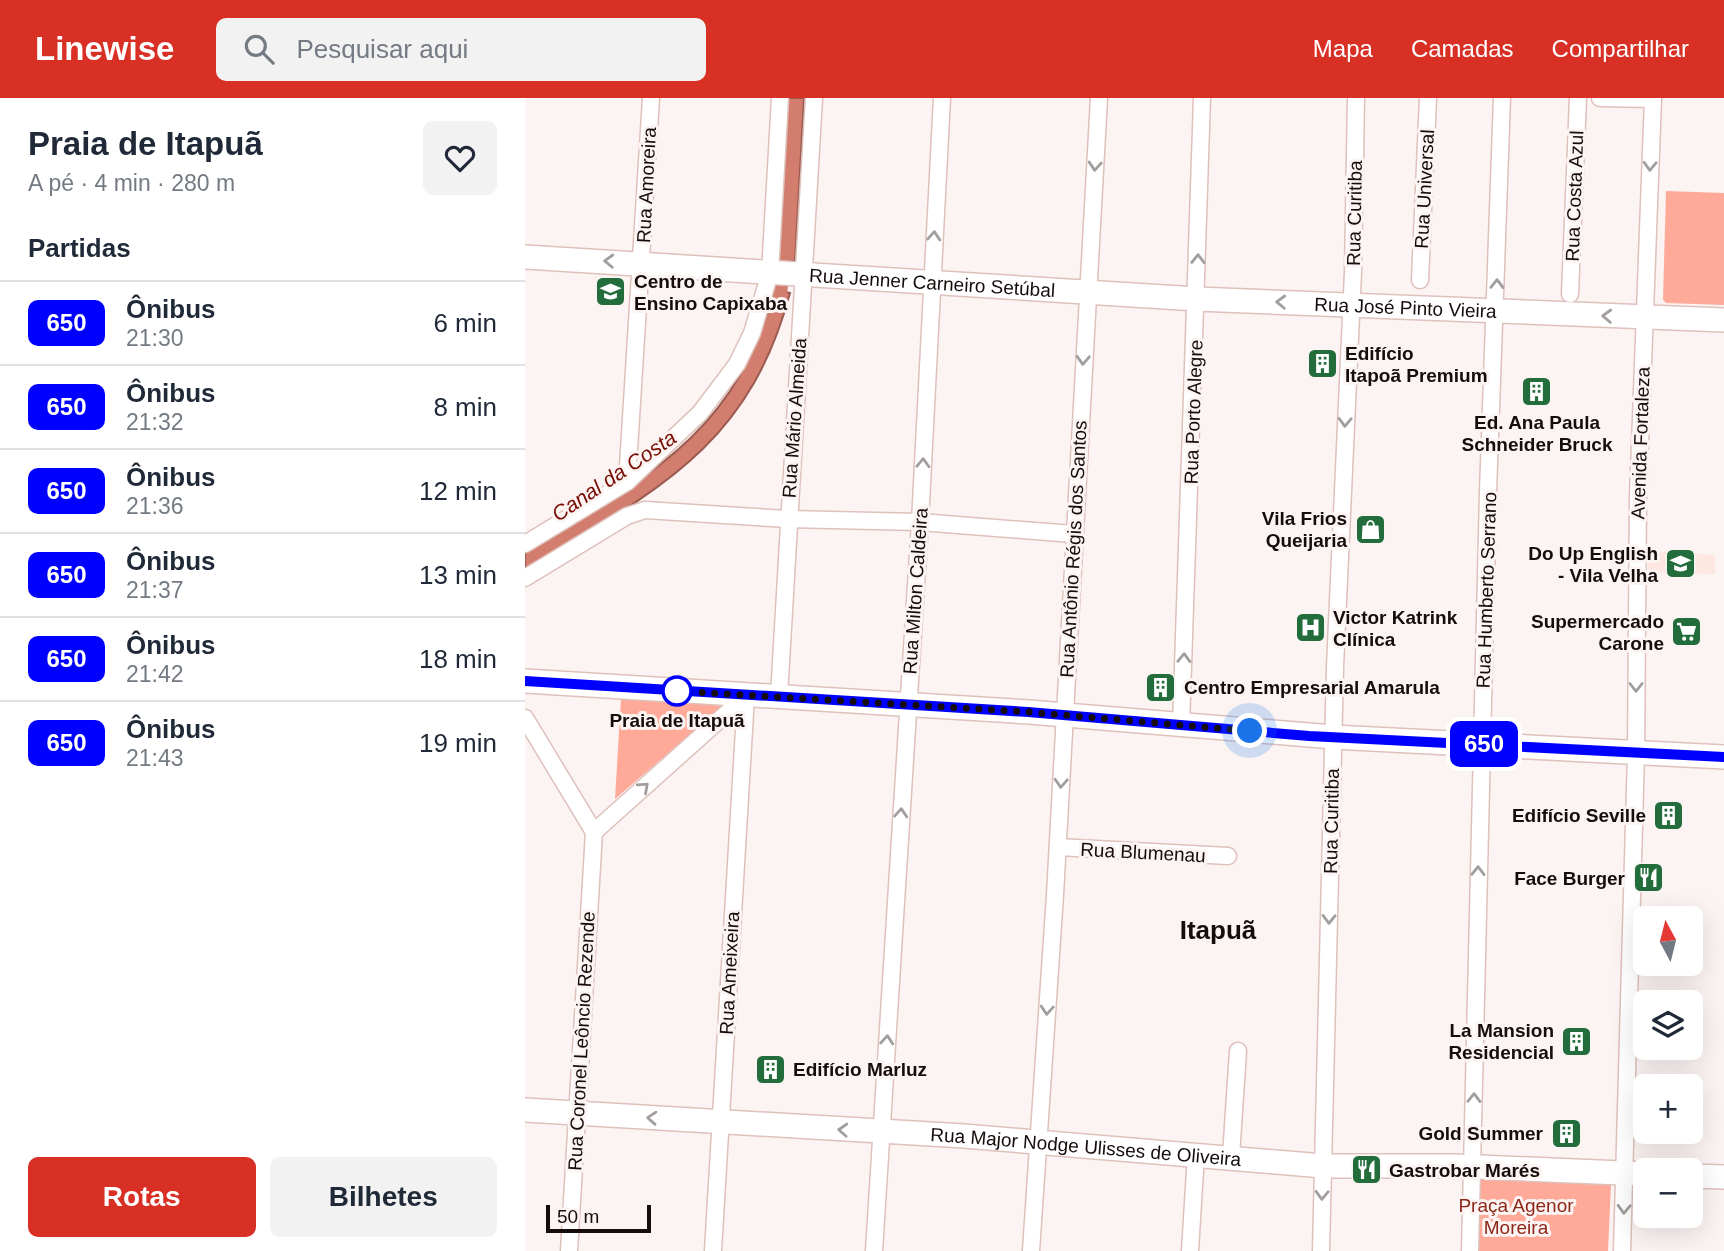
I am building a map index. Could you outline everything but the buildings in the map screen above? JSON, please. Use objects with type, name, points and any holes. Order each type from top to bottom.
[{"type":"main road","name":"Rua Jenner Carneiro Setúbal","points":[[525,257],[641,262],[786,274],[1086,292]]},
{"type":"main road","name":"Rua José Pinto Vieira","points":[[1086,292],[1197,299],[1724,320]]},
{"type":"main road","points":[[525,681],[908,704],[1333,737],[1724,757]]},
{"type":"main road","name":"Rua Major Nodge Ulisses de Oliveira","points":[[525,1110],[1231,1156],[1323,1166],[1472,1166],[1633,1174]]},
{"type":"main road","points":[[1703,1176],[1724,1177]]},
{"type":"street","name":"Rua Amoreira","points":[[627,482],[651,98]]},
{"type":"street","points":[[525,544],[627,482],[721,389],[786,274],[780,98]]},
{"type":"street","name":"Rua Mário Almeida","points":[[779,696],[787,519],[786,274],[814,98]]},
{"type":"street","name":"Rua Milton Caldeira","points":[[874,1251],[921,522],[942,98]]},
{"type":"street","name":"Rua Antônio Régis dos Santos","points":[[1031,1251],[1058,847],[1086,292],[1099,98]]},
{"type":"street","name":"Rua Porto Alegre","points":[[1181,726],[1202,98]]},
{"type":"street","name":"Rua Curitiba","points":[[1321,1251],[1333,737],[1356,98]]},
{"type":"street","name":"Rua Universal","points":[[1420,280],[1429,98]]},
{"type":"street","name":"Rua Humberto Serrano","points":[[1470,1251],[1502,98]]},
{"type":"street","name":"Rua Costa Azul","points":[[1570,294],[1578,98]]},
{"type":"street","points":[[1600,98],[1653,98]]},
{"type":"street","name":"Avenida Fortaleza","points":[[1635,1158],[1636,753],[1643,317],[1653,98]]},
{"type":"street","points":[[525,578],[627,516],[642,510],[787,519],[921,522],[1073,534]]},
{"type":"street","points":[[525,718],[594,832],[746,696]]},
{"type":"street","name":"Rua Ameixeira","points":[[713,1251],[746,696]]},
{"type":"street","name":"Rua Coronel Leôncio Rezende","points":[[569,1251],[594,832]]},
{"type":"street","name":"Rua Blumenau","points":[[1058,847],[1228,856]]},
{"type":"street","points":[[1231,1156],[1238,1051]]},
{"type":"street","points":[[1190,1251],[1196,1154]]},
{"type":"street","name":"Avenida Fortaleza","points":[[1622,1251],[1633,1186]]},
{"type":"shaded area","points":[[788,98],[804,98],[795,261],[777,260]]},
{"type":"shaded area","points":[[774,289],[790,293],[772,347],[749,392],[721,429],[690,461],[654,489],[615,516],[525,570],[525,551],[646,475],[680,448],[711,417],[736,381],[758,339]]},
{"type":"shaded area","name":"Do Up English - Vila Velha","points":[[1648,551],[1715,555],[1715,574],[1648,573]]},
{"type":"green space","points":[[1666,191],[1724,193],[1724,305],[1666,303],[1663,300]]},
{"type":"green space","points":[[621,699],[724,705],[615,799]]},
{"type":"green space","name":"Praça Agenor Moreira","points":[[1480,1179],[1611,1184],[1608,1251],[1477,1251]]},
{"type":"waterway","name":"Canal da Costa","points":[[778,308],[787,241]]},
{"type":"bus line","name":"650","points":[[525,681],[1028,712],[1309,736],[1724,757]]},
{"type":"place","name":"Centro de Ensino Capixaba","points":[[611,292]]},
{"type":"place","name":"Edifício Itapoã Premium","points":[[1322,364]]},
{"type":"place","name":"Ed. Ana Paula Schneider Bruck","points":[[1537,391]]},
{"type":"place","name":"Vila Frios Queijaria","points":[[1370,529]]},
{"type":"place","name":"Do Up English - Vila Velha","points":[[1681,564]]},
{"type":"place","name":"Victor Katrink Clínica","points":[[1310,628]]},
{"type":"place","name":"Supermercado Carone","points":[[1687,632]]},
{"type":"place","name":"Centro Empresarial Amarula","points":[[1161,687]]},
{"type":"place","name":"Praia de Itapuã","points":[[677,691]]},
{"type":"place","name":"Edifício Seville","points":[[1669,815]]},
{"type":"place","name":"Face Burger","points":[[1648,878]]},
{"type":"place","name":"La Mansion Residencial","points":[[1577,1041]]},
{"type":"place","name":"Edifício Marluz","points":[[770,1069]]},
{"type":"place","name":"Gold Summer","points":[[1566,1133]]},
{"type":"place","name":"Gastrobar Marés","points":[[1366,1170]]},
{"type":"district","name":"Itapuã","points":[[1218,930]]},
{"type":"route","points":[[677,691],[1028,712],[1250,731]]}]
